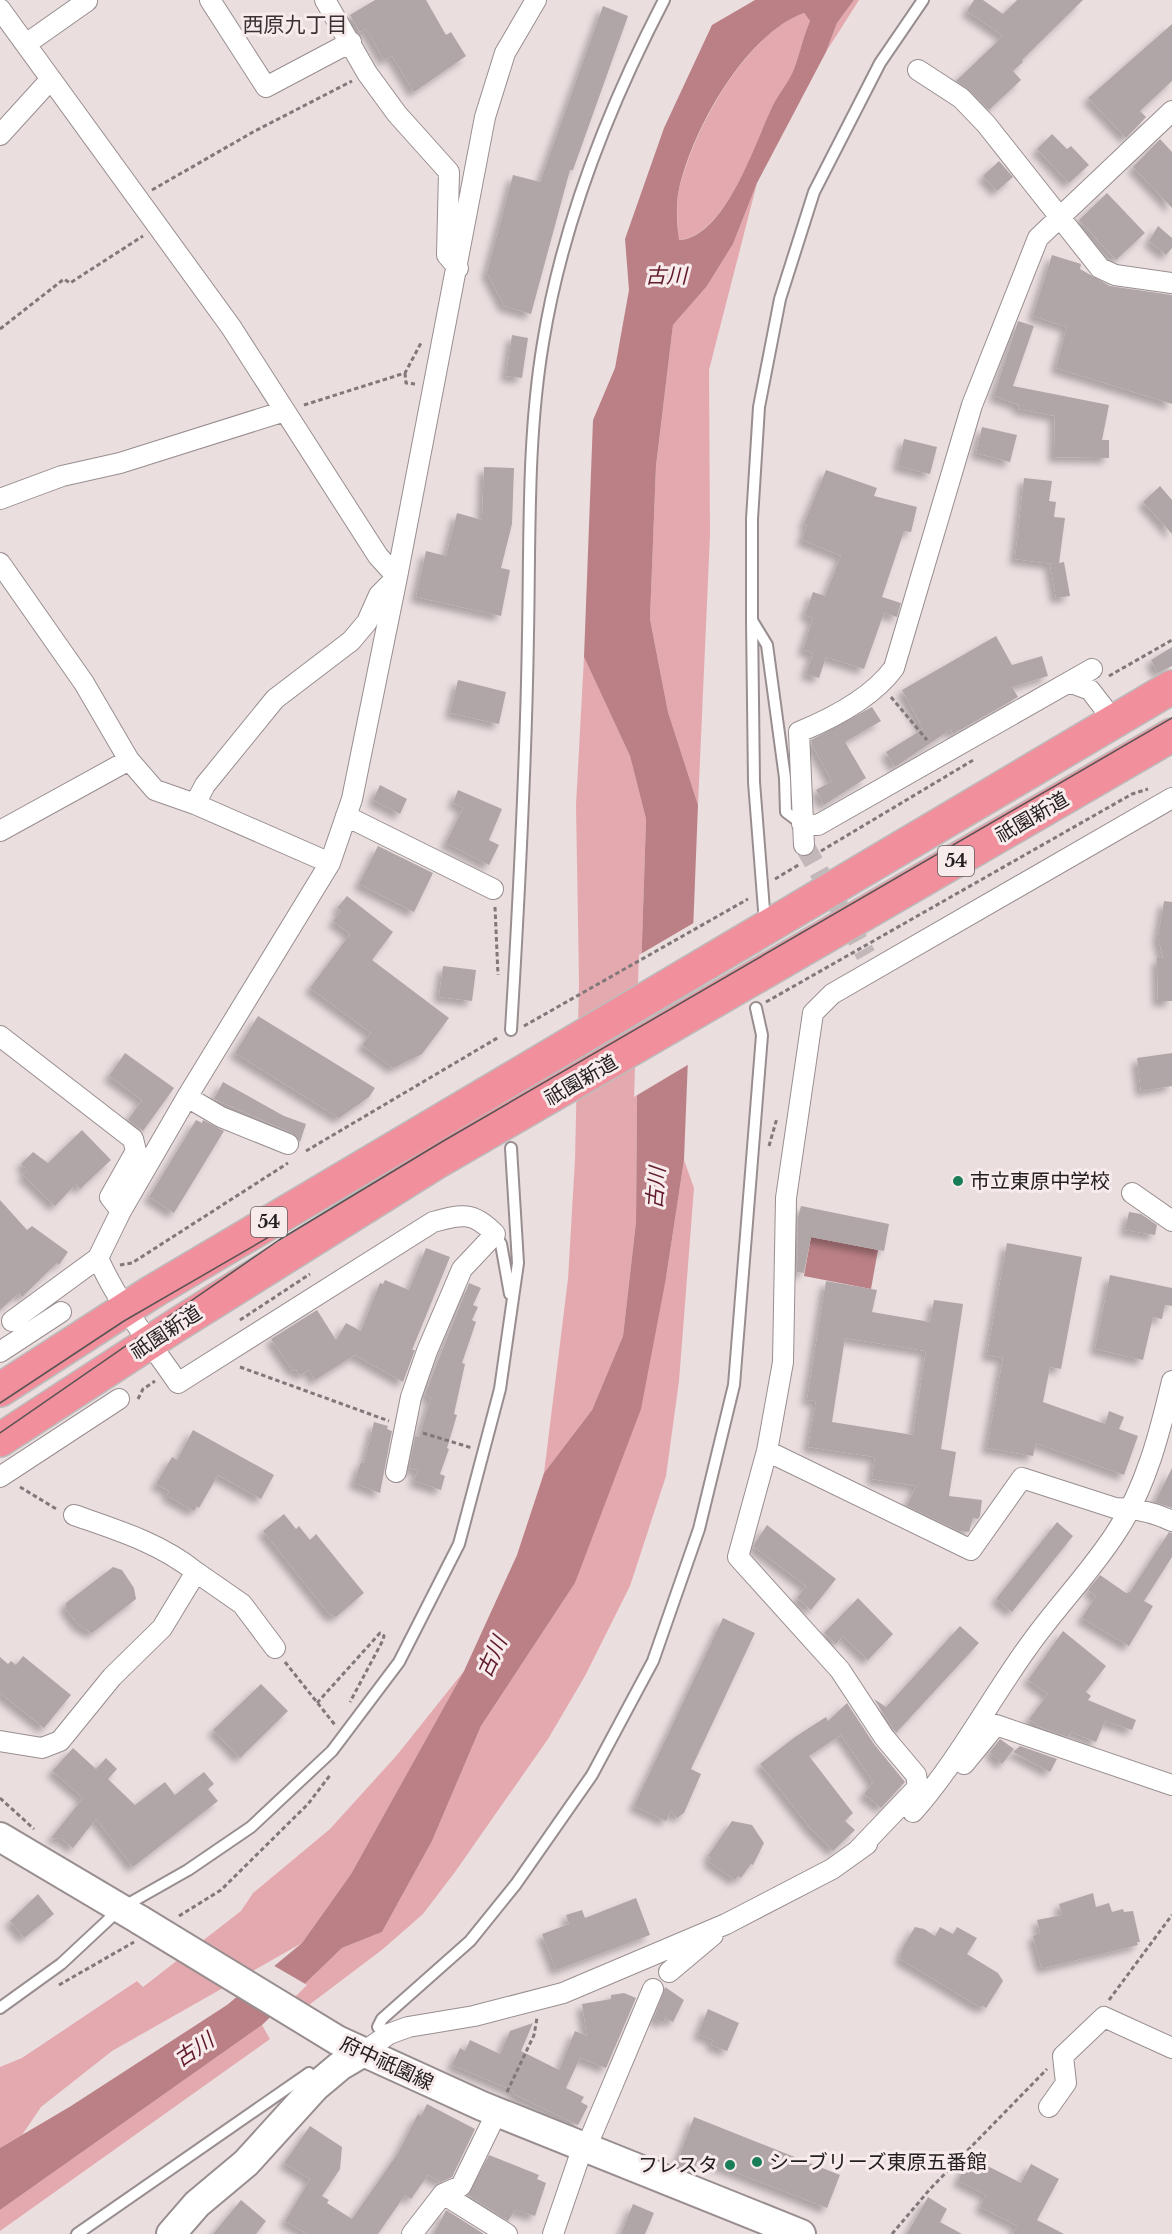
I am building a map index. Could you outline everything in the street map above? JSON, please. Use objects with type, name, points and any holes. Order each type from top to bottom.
[{"type":"highway","name":"祇園新道","points":[[0,1390],[125,1309],[1172,687]]},
{"type":"highway","name":"祇園新道","points":[[8,1466],[33,1418],[435,1163],[536,1107],[748,997],[1172,735]]},
{"type":"main road","name":"府中祇園線","points":[[0,1837],[134,1922],[362,2053],[497,2112],[801,2234]]},
{"type":"main road","points":[[171,2234],[197,2204],[246,2163],[315,2087],[340,2066],[362,2053]]},
{"type":"street","points":[[210,0],[266,87],[351,42]]},
{"type":"street","points":[[325,0],[367,73],[397,114],[449,172],[447,255],[458,268]]},
{"type":"street","points":[[396,1472],[411,1397],[424,1360],[462,1269],[495,1234],[482,1220],[460,1214],[433,1222],[178,1383],[106,1279],[106,1262],[121,1211],[187,1097],[330,863],[346,816],[398,578],[485,117],[505,53],[536,0]]},
{"type":"street","points":[[26,44],[87,1]]},
{"type":"street","points":[[0,9],[231,327],[378,556],[398,578]]},
{"type":"street","points":[[918,70],[961,98],[986,124],[1100,268],[1115,275],[1172,283]]},
{"type":"street","points":[[0,135],[51,79]]},
{"type":"street","points":[[811,852],[802,824],[799,732],[819,724],[881,686],[894,668],[972,405],[1038,238],[1172,111]]},
{"type":"street","points":[[0,499],[62,476],[120,463],[285,411]]},
{"type":"street","points":[[0,563],[84,683],[129,760],[155,790],[195,804],[330,863]]},
{"type":"street","points":[[195,804],[205,785],[276,699],[351,641],[367,622],[379,595],[398,578]]},
{"type":"street","points":[[802,824],[818,825],[1069,682],[1099,673]]},
{"type":"street","points":[[1069,682],[1090,690],[1113,721]]},
{"type":"street","points":[[0,831],[129,760]]},
{"type":"street","points":[[858,1850],[918,1787],[916,1775],[884,1737],[840,1670],[738,1557],[767,1451],[783,1362],[786,1198],[813,1013],[870,962],[1172,798]]},
{"type":"street","points":[[346,816],[494,888]]},
{"type":"street","points":[[0,1036],[133,1139],[136,1150],[110,1197],[121,1211]]},
{"type":"street","points":[[187,1097],[221,1117],[288,1144]]},
{"type":"street","points":[[1132,1193],[1172,1221]]},
{"type":"street","points":[[12,1321],[106,1262]]},
{"type":"street","points":[[0,1352],[61,1312]]},
{"type":"street","points":[[362,2053],[389,2034],[408,2027],[474,2016],[563,1993],[726,1924],[832,1869],[907,1818],[936,1785],[1028,1647],[1116,1532],[1131,1508],[1161,1428],[1172,1382]]},
{"type":"street","points":[[8,1466],[119,1399]]},
{"type":"street","points":[[767,1451],[971,1550],[1022,1478],[1115,1508],[1131,1508],[1156,1513],[1172,1521]]},
{"type":"street","points":[[74,1515],[130,1534],[174,1554],[242,1604],[275,1648]]},
{"type":"street","points":[[0,1741],[42,1748],[60,1741],[112,1677],[162,1628],[196,1572]]},
{"type":"street","points":[[936,1785],[960,1769],[996,1725],[1172,1785]]},
{"type":"street","points":[[669,1972],[726,1924]]},
{"type":"street","points":[[553,2234],[579,2158],[586,2148],[652,1989]]},
{"type":"street","points":[[1049,2107],[1066,2083],[1064,2056],[1104,2017],[1172,2048]]},
{"type":"street","points":[[412,2234],[443,2194],[461,2186],[497,2112]]},
{"type":"street","points":[[443,2194],[507,2234]]},
{"type":"lane","points":[[511,1030],[521,857],[530,452],[543,343],[566,244],[595,157],[637,52],[664,0]]},
{"type":"lane","points":[[754,934],[761,890],[754,782],[752,620],[752,519],[759,407],[780,299],[814,192],[880,63],[923,0]]},
{"type":"lane","points":[[752,620],[767,645],[785,778],[786,812],[802,824]]},
{"type":"lane","points":[[378,2027],[382,2019],[470,1941],[516,1884],[592,1775],[653,1661],[699,1529],[734,1385],[762,1035],[748,997]]},
{"type":"lane","points":[[0,2008],[62,1964],[134,1922],[188,1870],[251,1827],[332,1752],[399,1662],[459,1544],[500,1389],[518,1263],[511,1148]]},
{"type":"lane","points":[[495,1234],[501,1244],[512,1305]]},
{"type":"lane","points":[[77,2234],[309,2073]]},
{"type":"path","points":[[138,199],[253,132],[367,73]]},
{"type":"path","points":[[0,329],[64,279],[70,283],[158,226]]},
{"type":"path","points":[[285,411],[405,374],[406,383]]},
{"type":"path","points":[[1099,673],[1172,640]]},
{"type":"path","points":[[881,686],[940,756]]},
{"type":"path","points":[[761,890],[811,852],[981,755]]},
{"type":"path","points":[[748,997],[1132,794],[1152,787]]},
{"type":"path","points":[[494,888],[499,981]]},
{"type":"path","points":[[533,1023],[736,907]]},
{"type":"path","points":[[106,1262],[132,1263],[306,1151],[511,1030]]},
{"type":"path","points":[[231,1326],[318,1268]]},
{"type":"path","points":[[219,1357],[405,1427],[471,1448]]},
{"type":"path","points":[[8,1466],[54,1509],[74,1515]]},
{"type":"path","points":[[317,1704],[376,1634],[380,1633],[384,1636],[383,1640],[350,1698],[350,1702],[360,1714]]},
{"type":"path","points":[[275,1648],[329,1719]]},
{"type":"path","points":[[170,1921],[221,1890],[308,1804],[336,1766]]},
{"type":"path","points":[[1104,2017],[1102,2009],[1172,1915]]},
{"type":"path","points":[[51,1989],[134,1922]]},
{"type":"path","points":[[497,2112],[534,2035],[538,1999]]},
{"type":"path","points":[[892,2234],[938,2181],[1057,2058],[1064,2056]]},
{"type":"shaded area","points":[[854,0],[859,0],[826,52],[837,23]]},
{"type":"shaded area","points":[[804,13],[810,21],[792,74],[773,105],[737,186],[711,223],[695,235],[678,240],[678,194],[695,143],[708,116],[723,89],[761,42],[782,25]]},
{"type":"shaded area","points":[[757,183],[709,370],[710,535],[698,805],[668,712],[650,619],[656,466],[673,325],[707,286],[733,244]]},
{"type":"shaded area","points":[[584,657],[630,756],[646,819],[637,1097],[636,1222],[623,1336],[592,1410],[544,1473],[568,1279],[575,1160],[579,981],[576,805]]},
{"type":"shaded area","points":[[684,1160],[694,1188],[679,1381],[666,1476],[630,1586],[585,1676],[548,1739],[423,1914],[383,1949],[305,2008],[290,1998],[342,1948],[382,1932],[432,1841],[481,1726],[575,1583],[666,1278]]},
{"type":"shaded area","points":[[464,1671],[351,1874],[302,1943],[112,2051],[41,2107],[22,2135],[0,2148],[0,2067],[22,2058],[137,1981],[143,1987],[241,1911],[253,1893],[330,1829],[397,1755]]},
{"type":"shaded area","points":[[262,2025],[270,2039],[0,2231],[0,2210]]},
{"type":"water","name":"古川","points":[[755,0],[854,0],[837,23],[826,52],[757,183],[733,244],[707,286],[673,325],[656,466],[650,619],[668,712],[698,805],[684,1160],[666,1278],[641,1409],[575,1583],[481,1726],[432,1841],[382,1932],[342,1948],[262,2025],[0,2210],[0,2148],[71,2106],[227,2005],[302,1943],[351,1874],[464,1671],[517,1555],[544,1473],[592,1410],[623,1336],[636,1222],[637,1097],[646,819],[630,756],[584,657],[593,420],[615,368],[629,290],[625,239],[664,128],[712,25]],"holes":[[[804,13],[810,21],[792,74],[773,105],[748,163],[725,206],[711,223],[696,235],[679,240],[677,199],[684,170],[694,143],[723,89],[761,42],[782,25]]]},
{"type":"water","points":[[811,1237],[878,1250],[871,1289],[804,1276]]},
{"type":"pier","points":[[697,921],[691,1063],[634,1097],[639,955]]},
{"type":"pier","points":[[271,1964],[307,1985],[274,2018],[234,1995]]},
{"type":"building","points":[[375,0],[426,0],[446,35],[451,32],[466,56],[414,92],[392,56],[384,60],[366,29],[360,32],[350,15]]},
{"type":"building","points":[[974,0],[983,0],[1003,14],[1017,0],[1083,0],[1022,60],[1023,62],[1013,71],[1021,80],[989,110],[969,90],[956,81],[1003,36],[967,11]]},
{"type":"building","points":[[603,6],[628,16],[573,170],[570,170],[531,314],[504,306],[487,273],[513,175],[540,182]]},
{"type":"building","points":[[1172,24],[1172,81],[1140,111],[1146,117],[1126,138],[1088,98]]},
{"type":"building","points":[[1052,134],[1067,149],[1071,146],[1089,165],[1069,183],[1037,149]]},
{"type":"building","points":[[1160,139],[1172,152],[1172,208],[1133,167]]},
{"type":"building","points":[[999,161],[1013,177],[997,191],[983,176]]},
{"type":"building","points":[[1107,193],[1145,233],[1116,260],[1079,220]]},
{"type":"building","points":[[1158,226],[1172,238],[1172,248],[1166,255],[1149,241]]},
{"type":"building","points":[[1052,255],[1081,264],[1080,269],[1110,286],[1172,295],[1172,404],[1056,368],[1067,327],[1033,316]]},
{"type":"building","points":[[1018,321],[1034,326],[1013,386],[1109,405],[1102,440],[1109,440],[1109,458],[1054,457],[1055,416],[1018,409],[1019,405],[994,396]]},
{"type":"building","points":[[512,335],[528,338],[522,378],[506,376]]},
{"type":"building","points":[[982,427],[1017,435],[1010,462],[976,453]]},
{"type":"building","points":[[904,439],[937,447],[930,474],[898,466]]},
{"type":"building","points":[[484,467],[514,468],[512,524],[501,568],[510,570],[501,616],[416,597],[426,551],[446,556],[457,513],[482,520]]},
{"type":"building","points":[[826,470],[877,488],[874,496],[917,507],[911,532],[904,531],[882,597],[901,603],[897,617],[884,613],[864,669],[826,657],[819,678],[806,674],[813,653],[803,650],[813,618],[805,615],[813,592],[825,596],[841,556],[802,540],[807,525],[804,524]]},
{"type":"building","points":[[1024,478],[1052,481],[1049,501],[1056,502],[1054,517],[1065,518],[1059,563],[1064,562],[1070,596],[1056,598],[1050,564],[1053,564],[1015,559]]},
{"type":"building","points":[[1160,486],[1172,500],[1172,534],[1143,502]]},
{"type":"building","points":[[996,636],[1012,665],[1042,656],[1048,676],[1012,687],[1018,697],[953,734],[951,729],[895,767],[886,752],[923,729],[902,690]]},
{"type":"building","points":[[1172,647],[1172,666],[1158,673],[1151,660]]},
{"type":"building","points":[[458,680],[506,692],[499,724],[450,713]]},
{"type":"building","points":[[872,707],[881,721],[845,742],[866,778],[824,805],[816,790],[832,781],[811,740]]},
{"type":"building","points":[[380,785],[407,799],[400,814],[373,800]]},
{"type":"building","points":[[458,790],[502,809],[489,840],[499,845],[489,865],[446,843],[463,808],[453,803]]},
{"type":"building","points":[[378,846],[433,873],[414,912],[359,884]]},
{"type":"building","points":[[347,896],[393,932],[372,960],[449,1018],[422,1054],[393,1068],[362,1045],[371,1033],[310,988],[350,934],[333,921],[341,911],[337,908]]},
{"type":"building","points":[[1164,901],[1172,902],[1172,1001],[1158,1001],[1157,958],[1163,958],[1158,937]]},
{"type":"building","points":[[443,966],[476,970],[472,1001],[439,997]]},
{"type":"building","points":[[258,1016],[375,1088],[369,1097],[339,1118],[235,1053]]},
{"type":"building","points":[[125,1053],[174,1088],[143,1131],[128,1120],[142,1100],[109,1076]]},
{"type":"building","points":[[1172,1053],[1172,1086],[1141,1091],[1137,1058]]},
{"type":"building","points":[[223,1082],[284,1116],[306,1124],[300,1142],[292,1133],[214,1099]]},
{"type":"building","points":[[196,1120],[202,1123],[203,1120],[224,1131],[174,1213],[149,1197]]},
{"type":"building","points":[[82,1130],[111,1160],[80,1189],[76,1184],[55,1206],[23,1175],[27,1170],[21,1164],[33,1152],[48,1163]]},
{"type":"building","points":[[0,1200],[27,1230],[32,1226],[68,1252],[59,1265],[57,1263],[22,1297],[19,1293],[0,1310]]},
{"type":"building","points":[[801,1206],[889,1224],[884,1251],[811,1237],[804,1273],[797,1272],[798,1217]]},
{"type":"building","points":[[1129,1212],[1141,1214],[1157,1225],[1155,1235],[1125,1230]]},
{"type":"building","points":[[1007,1243],[1082,1257],[1061,1369],[1050,1367],[1043,1402],[1105,1424],[1109,1411],[1124,1417],[1119,1429],[1138,1436],[1124,1475],[1036,1443],[1033,1456],[987,1448],[1003,1358],[987,1355]]},
{"type":"building","points":[[426,1248],[450,1257],[412,1350],[415,1350],[403,1382],[355,1355],[315,1380],[309,1370],[300,1375],[296,1369],[293,1371],[271,1339],[317,1310],[336,1340],[346,1323],[361,1331],[380,1283],[383,1284],[385,1280],[409,1290]]},
{"type":"building","points":[[1110,1275],[1172,1288],[1172,1306],[1165,1305],[1162,1319],[1153,1317],[1143,1360],[1095,1349]]},
{"type":"building","points":[[826,1281],[877,1290],[872,1312],[930,1322],[934,1300],[963,1304],[941,1449],[956,1452],[949,1496],[982,1500],[980,1516],[978,1519],[973,1518],[969,1532],[959,1531],[907,1506],[916,1486],[872,1479],[875,1457],[808,1447],[816,1401],[807,1400]],"holes":[[[845,1338],[926,1351],[913,1435],[832,1422]]]},
{"type":"building","points":[[469,1283],[481,1288],[473,1305],[478,1307],[472,1320],[476,1322],[462,1363],[465,1364],[454,1414],[457,1415],[440,1474],[445,1476],[441,1490],[414,1481],[418,1470],[409,1468],[415,1436],[419,1437],[431,1398],[425,1394]]},
{"type":"building","points":[[374,1422],[388,1426],[387,1429],[392,1431],[380,1493],[354,1483],[361,1462],[364,1463]]},
{"type":"building","points":[[193,1430],[274,1475],[261,1499],[218,1475],[199,1508],[197,1506],[194,1511],[167,1496],[169,1491],[156,1484],[172,1457],[177,1460]]},
{"type":"building","points":[[1172,1468],[1172,1508],[1155,1502]]},
{"type":"building","points":[[284,1514],[296,1529],[299,1526],[310,1540],[316,1534],[364,1593],[336,1617],[329,1614],[263,1531]]},
{"type":"building","points":[[1057,1522],[1073,1536],[1012,1612],[996,1599]]},
{"type":"building","points":[[767,1525],[836,1579],[811,1610],[797,1598],[806,1586],[753,1546]]},
{"type":"building","points":[[1169,1532],[1172,1533],[1172,1557],[1144,1601],[1153,1606],[1129,1646],[1082,1618],[1096,1596],[1088,1590],[1100,1575],[1126,1593],[1130,1592]]},
{"type":"building","points":[[113,1567],[122,1570],[134,1588],[136,1599],[92,1633],[78,1625],[66,1609],[66,1603]]},
{"type":"building","points":[[858,1598],[893,1634],[868,1660],[843,1636],[836,1644],[824,1633]]},
{"type":"building","points":[[723,1618],[755,1633],[691,1769],[701,1774],[684,1813],[677,1818],[671,1811],[666,1821],[634,1806]]},
{"type":"building","points":[[960,1626],[979,1643],[896,1733],[874,1699],[886,1707]]},
{"type":"building","points":[[1063,1631],[1106,1666],[1086,1692],[1091,1696],[1088,1700],[1136,1720],[1132,1730],[1105,1721],[1096,1742],[1071,1732],[1068,1737],[1040,1727],[1029,1719],[1048,1694],[1028,1680]]},
{"type":"building","points":[[23,1656],[71,1695],[44,1728],[0,1693],[0,1657],[8,1664],[11,1661],[16,1665]]},
{"type":"building","points":[[261,1684],[288,1711],[240,1758],[213,1730]]},
{"type":"building","points":[[847,1703],[874,1744],[905,1782],[881,1808],[864,1794],[873,1782],[841,1735],[809,1756],[853,1813],[845,1821],[855,1830],[833,1851],[810,1828],[760,1764],[826,1717],[828,1721]]},
{"type":"building","points":[[1000,1739],[1014,1749],[1002,1764],[990,1752]]},
{"type":"building","points":[[1020,1746],[1057,1759],[1050,1772],[1013,1752]]},
{"type":"building","points":[[73,1748],[96,1769],[106,1758],[117,1769],[108,1779],[135,1805],[165,1782],[175,1795],[204,1772],[214,1784],[208,1789],[218,1801],[133,1867],[96,1819],[73,1848],[62,1839],[51,1838],[83,1798],[52,1771]]},
{"type":"building","points":[[732,1821],[752,1825],[764,1843],[753,1865],[751,1864],[741,1878],[738,1876],[735,1880],[709,1862],[711,1858],[708,1856]]},
{"type":"building","points":[[1093,1893],[1096,1907],[1109,1903],[1112,1912],[1123,1909],[1124,1912],[1133,1911],[1140,1942],[1137,1942],[1138,1945],[1044,1968],[1041,1966],[1033,1936],[1040,1932],[1037,1920],[1062,1915],[1059,1904]]},
{"type":"building","points":[[38,1894],[54,1914],[24,1938],[10,1921]]},
{"type":"building","points":[[636,1898],[650,1935],[556,1970],[542,1934],[569,1924],[566,1915],[582,1910],[585,1918]]},
{"type":"building","points":[[915,1927],[924,1929],[935,1936],[940,1927],[953,1934],[957,1927],[977,1938],[967,1954],[998,1973],[1003,1981],[986,2008],[982,2005],[981,2008],[900,1959],[903,1947]]},
{"type":"building","points":[[665,1987],[684,2000],[673,2022],[665,2018],[663,2023],[654,2018]]},
{"type":"building","points":[[624,1993],[636,1998],[606,2068],[580,2058],[566,2088],[584,2097],[581,2102],[588,2106],[578,2125],[513,2094],[514,2091],[452,2065],[460,2048],[465,2051],[470,2040],[500,2054],[510,2031],[533,2023],[521,2051],[559,2070],[575,2031],[587,2036],[582,2004],[611,1999],[611,1995]]},
{"type":"building","points":[[708,2009],[739,2023],[727,2051],[711,2045],[713,2040],[698,2034]]},
{"type":"building","points":[[427,2104],[475,2129],[452,2177],[441,2182],[428,2175],[411,2199],[405,2195],[378,2234],[307,2234],[285,2221],[310,2179],[284,2163],[310,2126],[342,2147],[340,2169],[322,2196],[329,2200],[327,2203],[352,2219],[398,2153],[418,2114],[421,2116]]},
{"type":"building","name":"シーブリーズ東原五番館","points":[[694,2117],[840,2175],[827,2208],[699,2158],[694,2172],[676,2165]]},
{"type":"building","points":[[489,2155],[539,2175],[537,2179],[546,2183],[535,2216],[515,2210],[508,2221],[468,2195]]},
{"type":"building","points":[[970,2157],[1021,2183],[1031,2164],[1059,2179],[1037,2220],[1064,2234],[1013,2234],[1017,2226],[980,2207],[986,2195],[958,2181]]},
{"type":"building","points":[[928,2197],[947,2209],[940,2222],[962,2234],[907,2234]]},
{"type":"building","points":[[241,2200],[266,2221],[256,2234],[213,2234]]},
{"type":"building","points":[[633,2204],[654,2213],[645,2234],[621,2234]]},
{"type":"building","points":[[446,2210],[484,2234],[434,2234]]},
{"type":"tunnel","points":[[804,845],[866,955]]},
{"type":"tram line","points":[[0,1433],[279,1240],[445,1140],[1172,718]]},
{"type":"tram line","points":[[0,1403],[124,1321],[276,1233]]},
{"type":"place","name":"市立東原中学校","points":[[958,1181]]},
{"type":"place","name":"シーブリーズ東原五番館","points":[[757,2162]]},
{"type":"place","name":"フレスタ","points":[[730,2165]]},
{"type":"district","name":"西原九丁目","points":[[295,25]]}]
